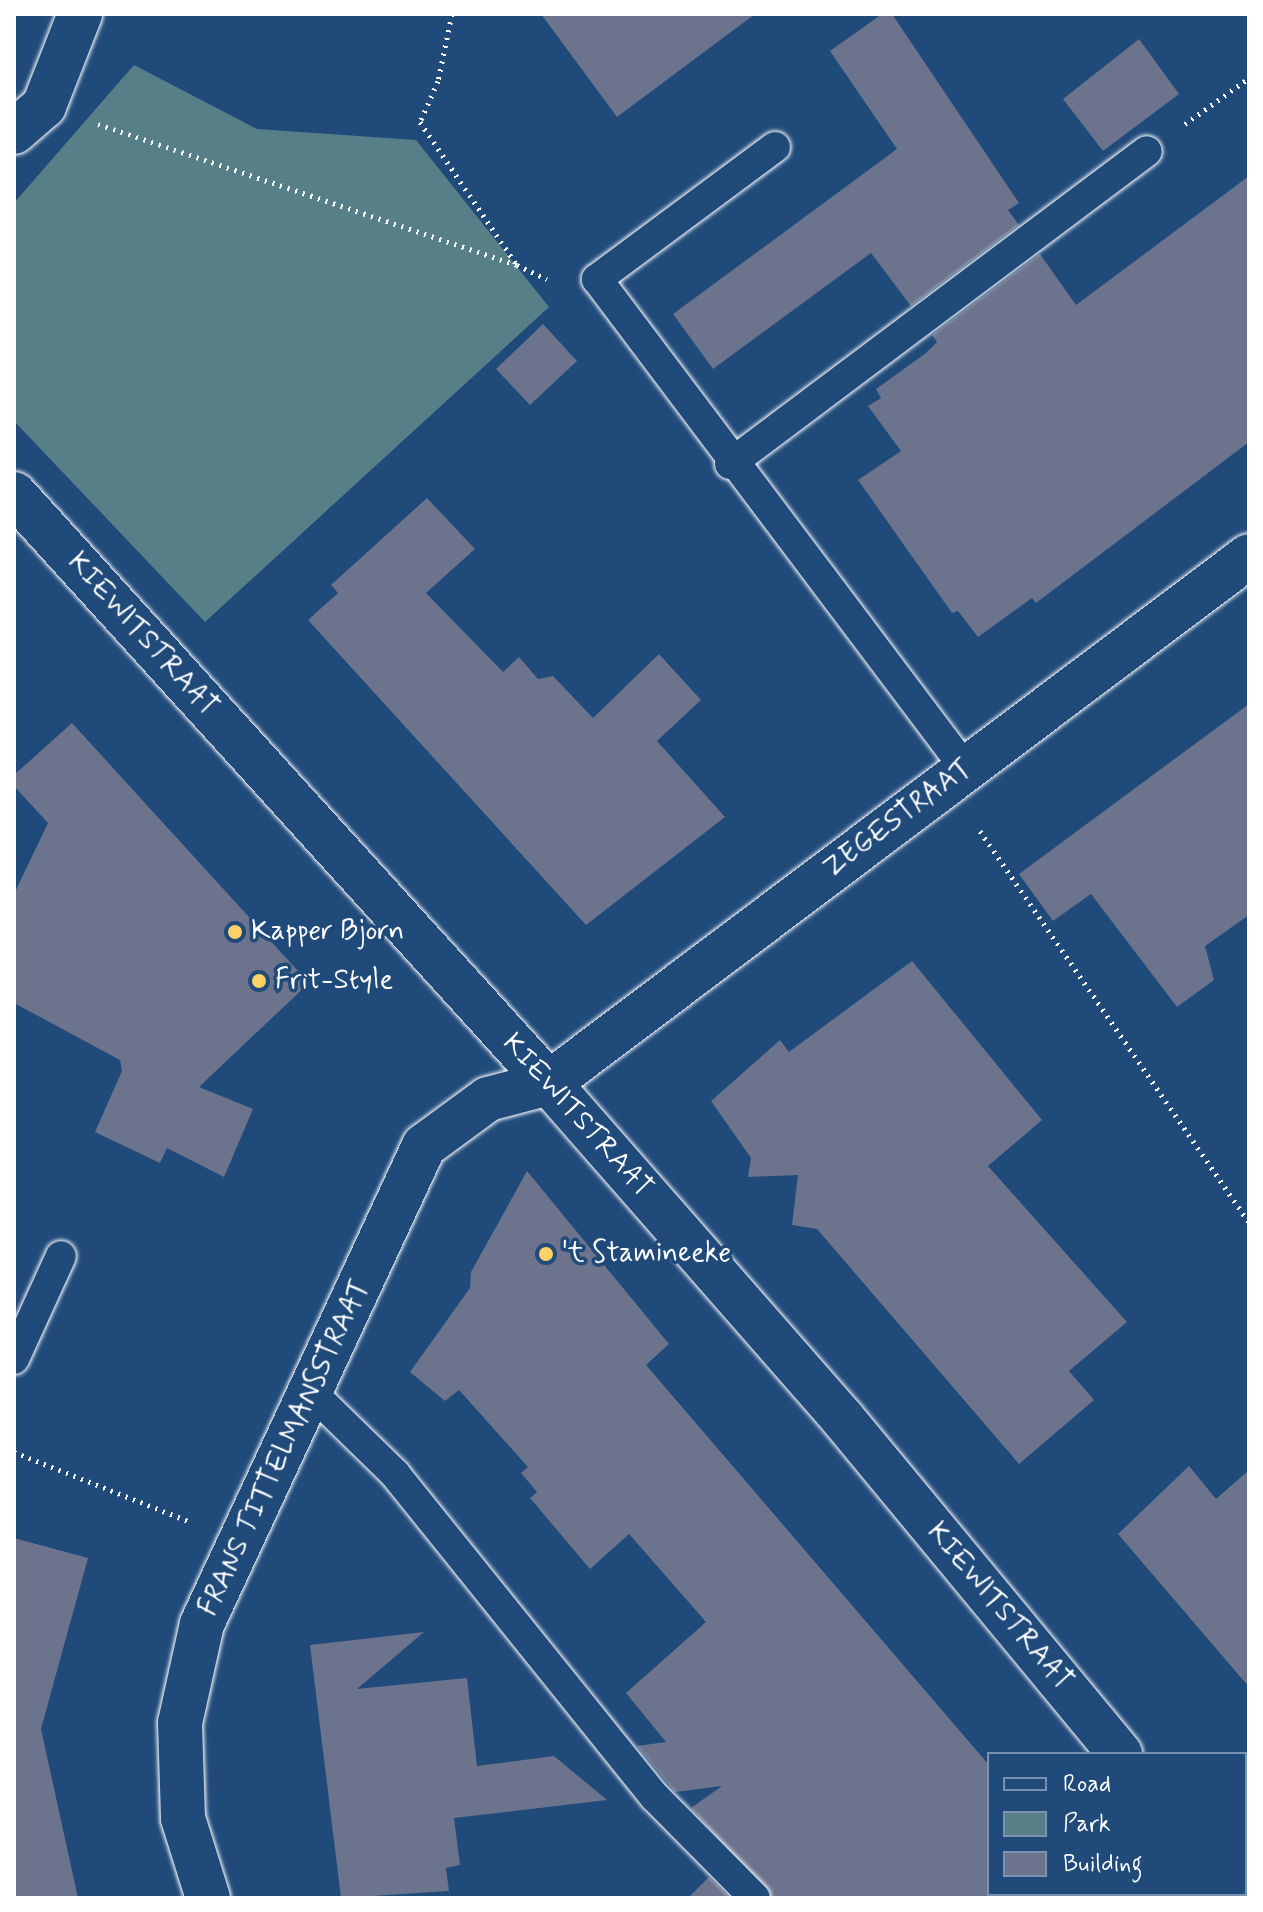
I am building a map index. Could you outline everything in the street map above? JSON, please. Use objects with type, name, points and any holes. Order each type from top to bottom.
[{"type":"street","points":[[29,119],[80,14]]},
{"type":"street","name":"KIEWITSTRAAT","points":[[14,494],[549,1083],[843,1419],[1118,1752]]},
{"type":"street","name":"ZEGESTRAAT","points":[[549,1083],[1249,556]]},
{"type":"street","name":"FRANS TITTELMANSSTRAAT","points":[[208,1898],[183,1818],[180,1723],[202,1624],[424,1146],[488,1099],[549,1083]]},
{"type":"lane","points":[[775,147],[597,279],[730,464],[965,768]]},
{"type":"lane","points":[[730,464],[1147,151]]},
{"type":"lane","points":[[14,1359],[61,1256]]},
{"type":"lane","points":[[310,1391],[395,1474],[655,1797],[755,1898]]},
{"type":"path","points":[[452,14],[438,81],[420,122],[517,265]]},
{"type":"path","points":[[1147,151],[1249,78]]},
{"type":"path","points":[[29,119],[517,265],[567,289],[597,279]]},
{"type":"path","points":[[965,768],[983,845],[1249,1222]]},
{"type":"path","points":[[14,1452],[242,1540]]},
{"type":"green space","points":[[134,65],[257,129],[416,140],[549,307],[205,622],[14,421],[14,203]]},
{"type":"building","points":[[541,14],[755,14],[617,117]]},
{"type":"building","points":[[882,14],[892,14],[1019,203],[1008,210],[1019,225],[911,306],[871,253],[713,369],[673,314],[897,149],[830,51]]},
{"type":"building","points":[[1139,39],[1179,94],[1103,151],[1063,99]]},
{"type":"building","points":[[1249,176],[1249,442],[1036,603],[1032,598],[978,637],[958,611],[952,613],[858,480],[901,451],[868,406],[881,398],[876,389],[926,353],[937,342],[932,335],[1040,254],[1076,305]]},
{"type":"building","points":[[543,324],[577,361],[530,405],[496,369]]},
{"type":"building","points":[[427,498],[475,549],[426,593],[503,672],[519,657],[538,679],[553,676],[593,718],[659,654],[701,700],[657,741],[725,817],[586,925],[308,620],[338,593],[331,585]]},
{"type":"building","points":[[1249,704],[1249,915],[1205,946],[1214,980],[1177,1007],[1091,894],[1053,921],[1019,874]]},
{"type":"building","points":[[72,723],[309,983],[199,1087],[253,1109],[224,1177],[167,1148],[160,1163],[95,1132],[122,1071],[120,1060],[14,1003],[14,894],[48,823],[14,786],[14,775]]},
{"type":"building","points":[[912,961],[1042,1120],[988,1166],[1127,1322],[1069,1371],[1094,1400],[1019,1464],[817,1229],[792,1225],[798,1175],[748,1177],[751,1158],[711,1101],[780,1040],[789,1052]]},
{"type":"building","points":[[527,1171],[669,1344],[646,1365],[987,1763],[989,1898],[772,1898],[691,1808],[722,1786],[675,1792],[637,1746],[666,1742],[626,1693],[706,1622],[629,1534],[590,1569],[530,1498],[537,1492],[521,1473],[528,1467],[459,1390],[445,1401],[410,1372],[470,1288],[471,1272]]},
{"type":"building","points":[[1189,1466],[1216,1499],[1249,1470],[1249,1687],[1118,1534]]},
{"type":"building","points":[[14,1538],[88,1558],[41,1729],[78,1898],[14,1898]]},
{"type":"building","points":[[424,1632],[357,1689],[467,1678],[477,1766],[554,1756],[607,1800],[454,1818],[460,1865],[446,1868],[449,1891],[341,1898],[310,1645]]},
{"type":"building","points":[[709,1877],[730,1898],[688,1898]]},
{"type":"place","name":"Kapper Bjorn","points":[[235,932]]},
{"type":"place","name":"Frit-Style","points":[[259,981]]},
{"type":"place","name":"'t Stamineeke","points":[[546,1254]]}]
